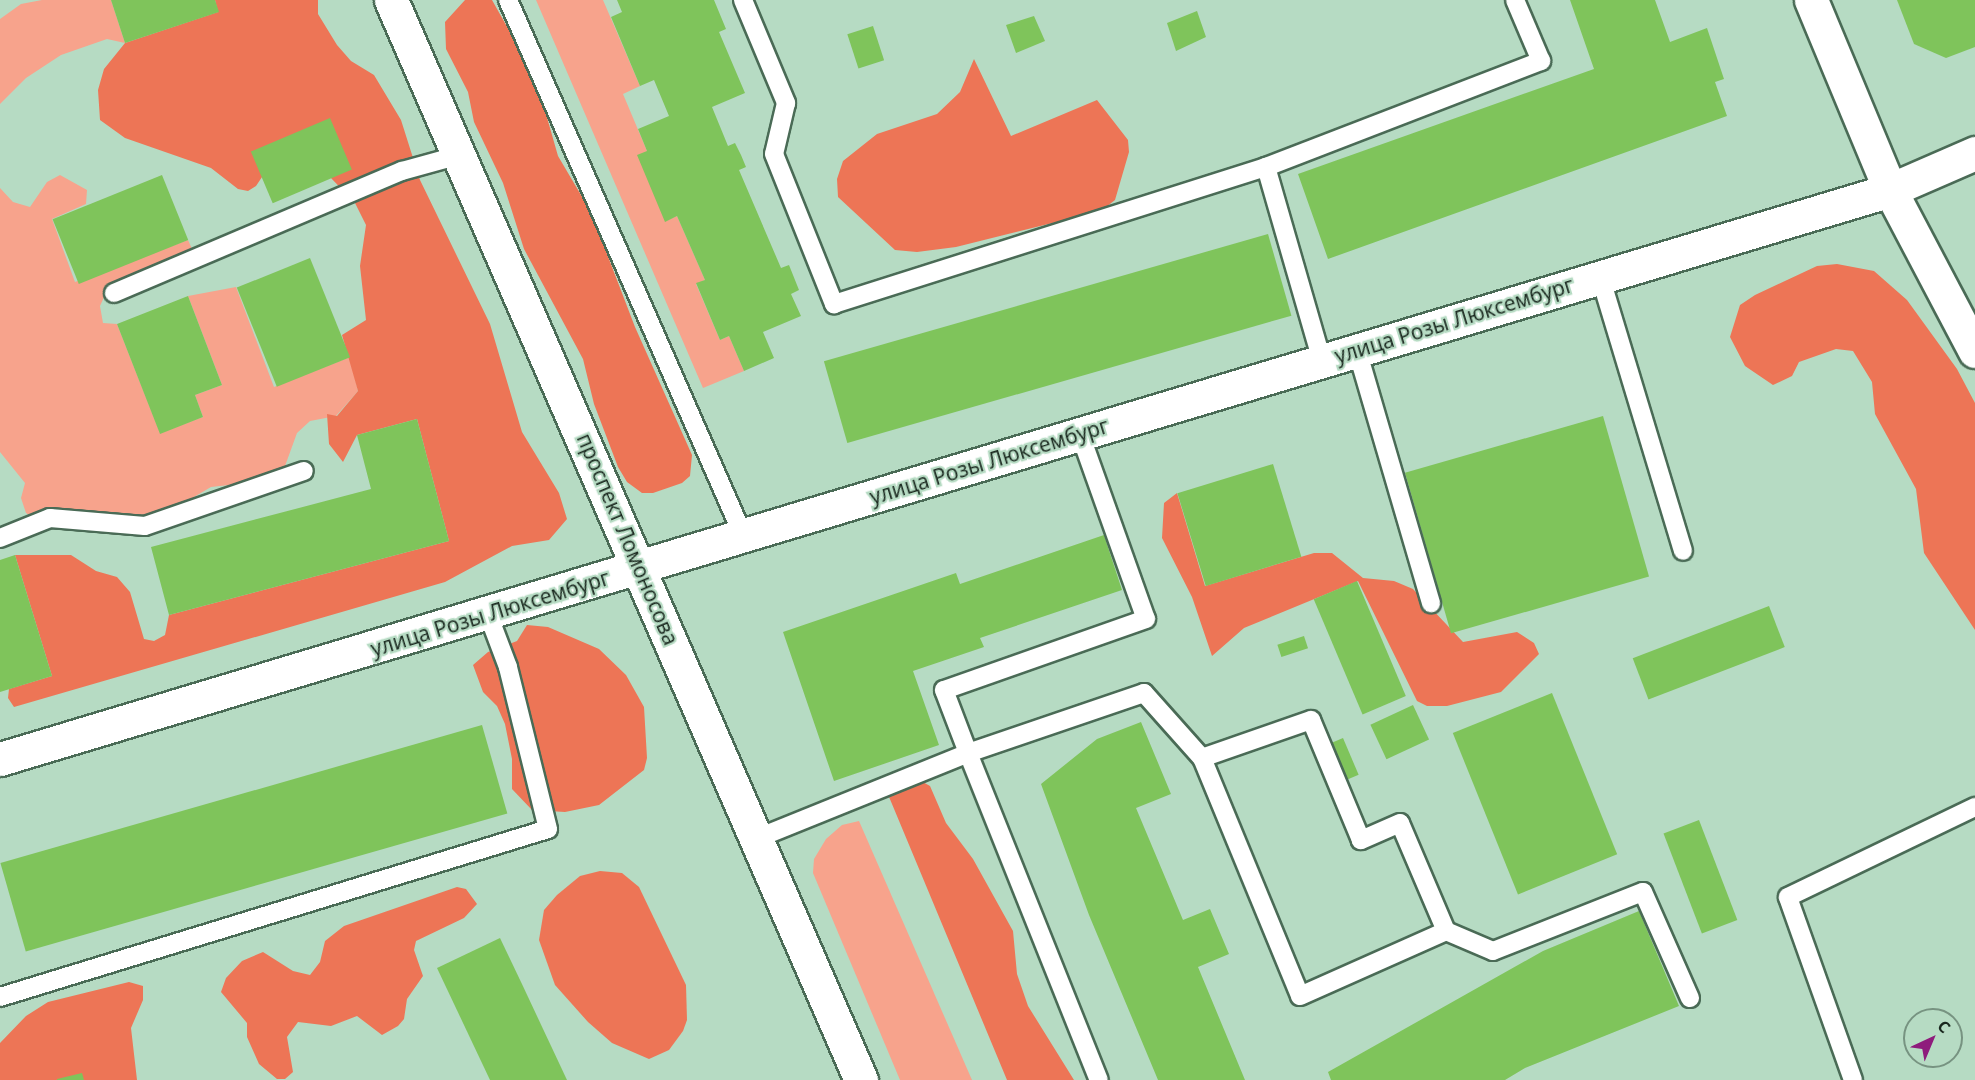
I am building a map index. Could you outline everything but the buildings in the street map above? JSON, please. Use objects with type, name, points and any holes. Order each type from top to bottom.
[{"type":"street","name":"проспект Ломоносова","points":[[391,0],[641,568],[861,1080]]},
{"type":"street","points":[[1811,0],[1890,190],[1975,351]]},
{"type":"street","name":"улица Розы Люксембург","points":[[0,759],[641,568],[1890,190],[1975,153]]},
{"type":"lane","points":[[508,0],[743,536]]},
{"type":"lane","points":[[743,0],[786,103],[774,154],[834,304],[1266,167],[1541,61],[1515,0]]},
{"type":"lane","points":[[114,293],[402,171],[460,154]]},
{"type":"lane","points":[[1266,167],[1322,361]]},
{"type":"lane","points":[[1600,276],[1683,551]]},
{"type":"lane","points":[[1357,350],[1431,603]]},
{"type":"lane","points":[[1080,434],[1146,619],[945,690],[1099,1080]]},
{"type":"lane","points":[[0,538],[50,518],[145,526],[304,471]]},
{"type":"lane","points":[[0,997],[548,829],[508,667],[488,614]]},
{"type":"lane","points":[[758,838],[968,753],[1144,693],[1202,758],[1300,996],[1446,931]]},
{"type":"lane","points":[[1202,758],[1311,720],[1362,840],[1400,823],[1446,931],[1493,951],[1643,892],[1690,998]]},
{"type":"lane","points":[[1853,1080],[1788,897],[1975,807]]},
{"type":"shaded area","points":[[42,0],[111,0],[125,43],[107,39],[61,55],[26,78],[0,104],[0,19],[21,4]]},
{"type":"shaded area","points":[[215,0],[318,0],[318,14],[337,45],[351,61],[374,75],[401,120],[420,180],[490,324],[522,432],[559,493],[567,519],[549,540],[512,546],[445,582],[14,707],[8,698],[9,689],[52,676],[15,555],[71,555],[96,571],[117,577],[130,592],[144,639],[154,641],[165,635],[169,615],[449,541],[417,419],[357,435],[343,462],[329,444],[327,414],[337,416],[358,391],[342,335],[366,320],[360,266],[366,225],[355,203],[330,177],[266,171],[256,186],[248,191],[238,189],[211,168],[125,138],[100,120],[98,90],[104,69],[125,43],[218,12]]},
{"type":"shaded area","points":[[465,0],[492,0],[523,55],[540,93],[558,156],[591,212],[635,327],[692,455],[690,476],[682,483],[653,493],[642,493],[627,482],[618,467],[594,404],[583,359],[524,249],[503,183],[474,122],[468,92],[446,49],[445,22]]},
{"type":"shaded area","points":[[536,0],[603,0],[640,86],[623,94],[647,151],[666,221],[677,216],[705,280],[696,284],[720,340],[729,336],[744,371],[703,388]]},
{"type":"shaded area","points":[[974,59],[1011,136],[1097,100],[1128,140],[1129,152],[1115,200],[1101,211],[956,247],[917,252],[895,250],[838,197],[837,179],[843,161],[877,134],[937,114],[960,92]]},
{"type":"shaded area","points":[[60,175],[87,190],[86,204],[52,219],[75,282],[188,240],[197,260],[105,295],[100,306],[103,323],[117,324],[160,433],[203,417],[195,395],[222,385],[188,296],[236,287],[274,387],[350,357],[358,391],[336,416],[310,421],[297,433],[285,466],[275,480],[211,487],[194,497],[186,512],[172,519],[39,521],[26,513],[21,498],[25,483],[0,452],[0,188],[13,202],[30,207],[47,182]]},
{"type":"shaded area","points":[[1837,264],[1874,271],[1907,300],[1957,369],[1975,403],[1975,630],[1924,553],[1916,489],[1875,414],[1872,382],[1853,351],[1836,349],[1799,362],[1792,376],[1773,385],[1745,366],[1730,337],[1740,305],[1755,295],[1817,266]]},
{"type":"shaded area","points":[[1177,493],[1205,586],[1314,553],[1332,553],[1363,578],[1394,581],[1413,589],[1463,642],[1517,632],[1534,643],[1539,654],[1501,692],[1447,706],[1427,706],[1417,701],[1358,581],[1244,628],[1212,656],[1192,597],[1162,538],[1164,503]]},
{"type":"shaded area","points":[[527,625],[548,627],[599,649],[626,675],[644,707],[647,758],[644,770],[599,805],[565,812],[532,810],[512,789],[512,759],[505,724],[497,706],[483,692],[473,665],[488,652],[517,641]]},
{"type":"shaded area","points":[[921,781],[930,786],[946,823],[973,859],[1013,931],[1017,974],[1028,1006],[1074,1080],[1007,1080],[887,792]]},
{"type":"shaded area","points":[[859,821],[972,1080],[900,1080],[813,873],[814,859],[826,839],[842,825]]},
{"type":"shaded area","points":[[600,871],[622,873],[639,887],[686,985],[687,1020],[683,1031],[669,1050],[649,1059],[612,1043],[588,1022],[555,985],[539,940],[544,910],[557,895],[580,876]]},
{"type":"shaded area","points":[[457,887],[466,889],[477,904],[464,918],[416,941],[414,950],[423,976],[407,999],[404,1019],[398,1026],[382,1035],[357,1016],[331,1026],[298,1022],[287,1037],[293,1072],[285,1079],[277,1079],[259,1064],[247,1037],[247,1023],[221,992],[226,978],[242,961],[263,952],[293,971],[310,975],[320,962],[325,941],[344,926]]},
{"type":"shaded area","points":[[129,982],[143,986],[143,1000],[131,1028],[137,1080],[0,1080],[0,1043],[26,1016],[48,1002]]}]
